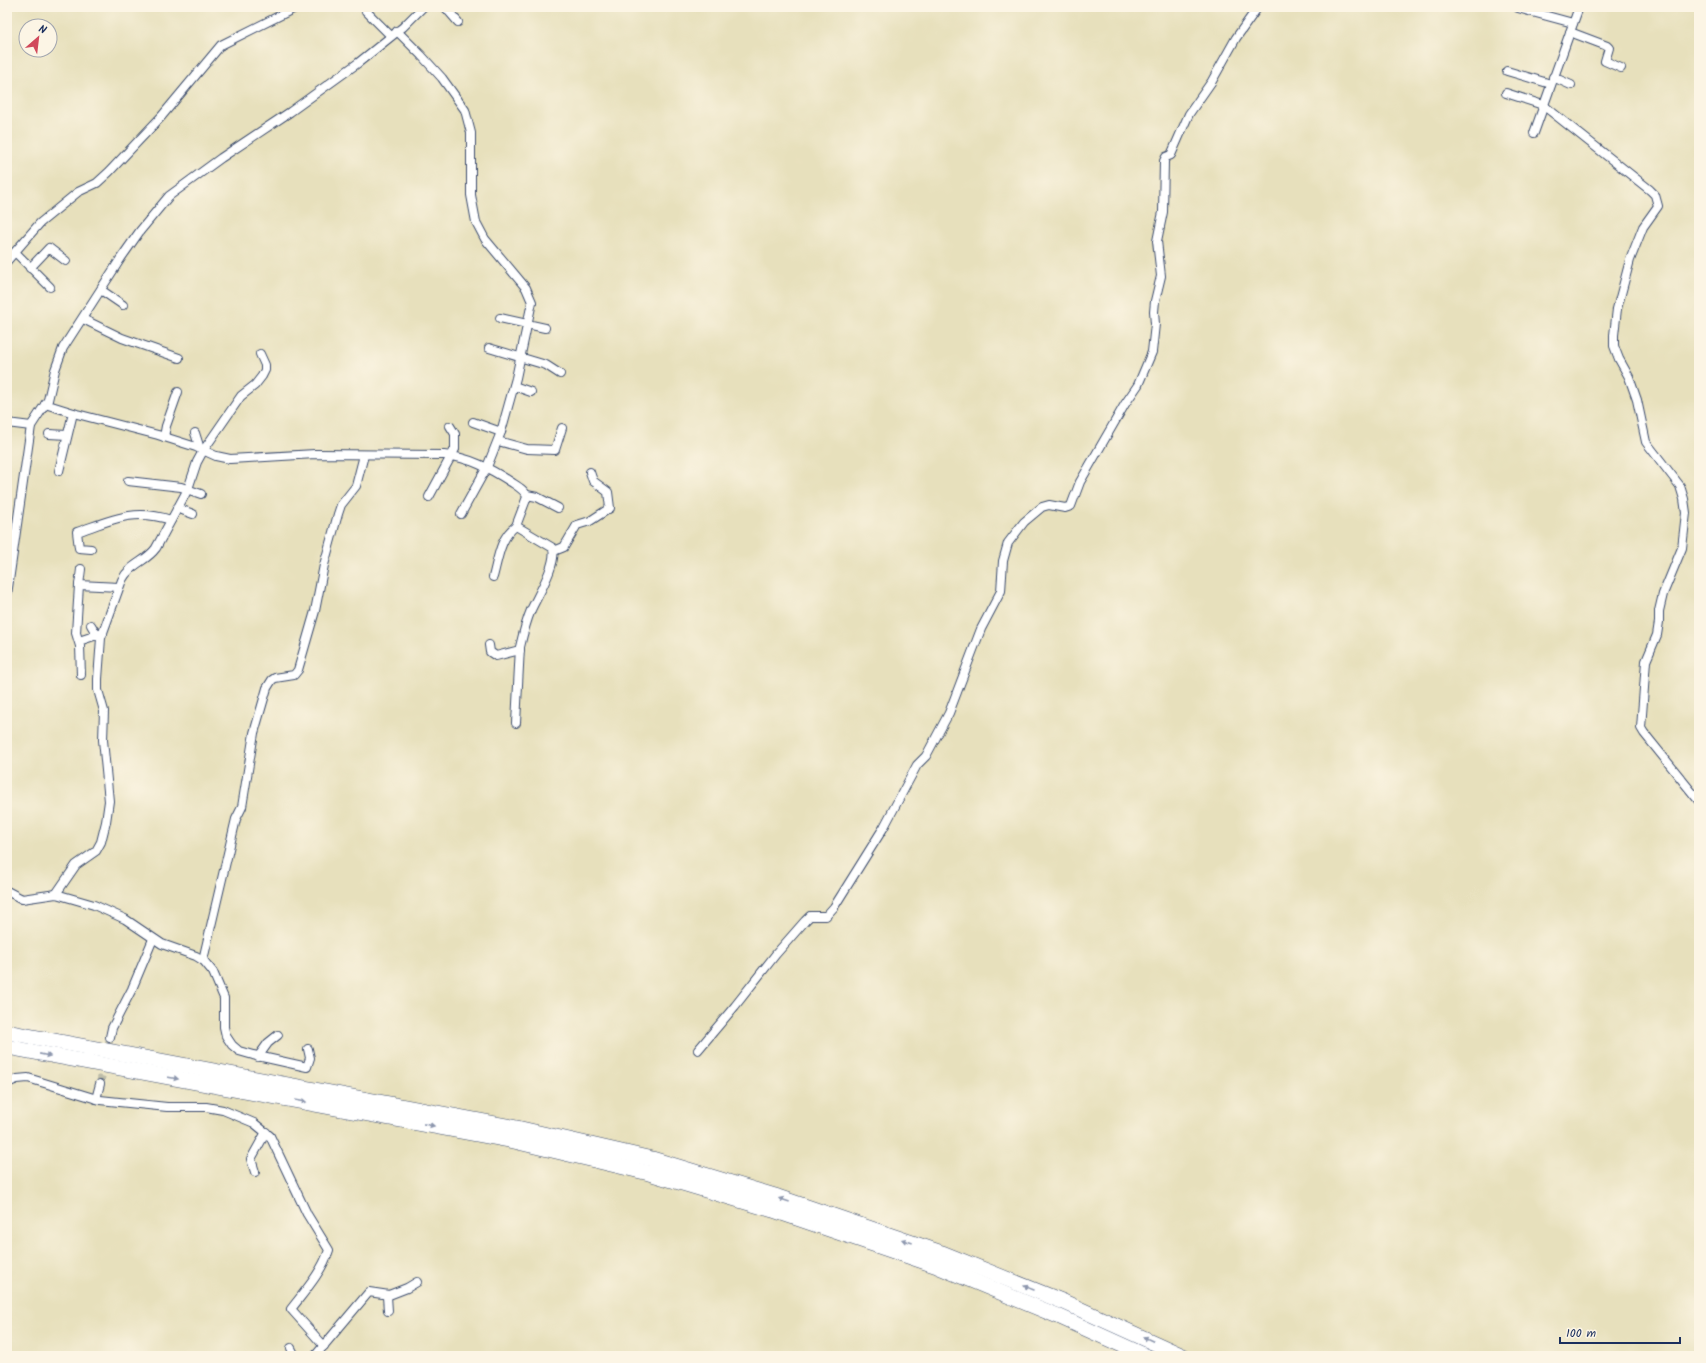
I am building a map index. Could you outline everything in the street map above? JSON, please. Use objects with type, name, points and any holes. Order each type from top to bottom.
[{"type":"highway","points":[[7,1032],[502,1125],[652,1159],[778,1197],[942,1253],[1064,1302],[1183,1356]]},
{"type":"highway","points":[[7,1047],[507,1140],[649,1174],[773,1210],[937,1266],[1058,1316],[1146,1356]]},
{"type":"street","points":[[7,261],[40,223],[78,192],[96,183],[109,172],[161,117],[221,44],[297,7]]},
{"type":"street","points":[[370,7],[366,11],[421,55],[442,78],[456,96],[467,115],[471,133],[471,196],[476,222],[485,239],[519,279],[529,294],[532,302],[514,386],[498,441],[487,467],[461,514]]},
{"type":"street","points":[[7,594],[30,426],[48,400],[55,370],[63,348],[140,231],[169,196],[220,158],[290,112],[358,63],[394,34],[423,7]]},
{"type":"street","points":[[445,7],[458,22]]},
{"type":"street","points":[[698,1050],[740,1001],[776,954],[804,921],[810,916],[826,916],[834,907],[884,827],[917,766],[929,750],[948,713],[981,629],[1002,591],[1002,566],[1008,543],[1024,522],[1042,507],[1049,506],[1065,508],[1071,506],[1080,482],[1090,464],[1125,404],[1138,386],[1147,366],[1153,347],[1155,301],[1161,276],[1158,241],[1162,217],[1164,161],[1166,157],[1171,155],[1189,114],[1212,81],[1236,38],[1258,7]]},
{"type":"street","points":[[1534,133],[1552,81],[1555,59],[1570,32],[1579,7]]},
{"type":"street","points":[[1518,8],[1573,23]]},
{"type":"street","points":[[1570,32],[1609,48],[1605,61],[1621,68]]},
{"type":"street","points":[[1507,71],[1571,85]]},
{"type":"street","points":[[1506,93],[1543,105],[1650,190],[1655,195],[1657,201],[1658,206],[1644,227],[1630,260],[1617,309],[1614,346],[1638,400],[1646,442],[1680,486],[1686,506],[1686,522],[1682,548],[1663,594],[1659,612],[1657,635],[1646,661],[1641,728],[1699,800]]},
{"type":"street","points":[[30,268],[49,248],[66,261]]},
{"type":"street","points":[[15,252],[50,287]]},
{"type":"street","points":[[101,290],[123,305]]},
{"type":"street","points":[[83,318],[122,338],[179,358]]},
{"type":"street","points":[[500,318],[545,328]]},
{"type":"street","points":[[489,348],[546,365],[560,374]]},
{"type":"street","points":[[56,894],[79,862],[96,851],[101,842],[106,822],[109,801],[103,740],[104,711],[98,685],[100,634],[127,571],[154,550],[188,489],[201,450],[241,396],[255,385],[262,376],[265,370],[265,365],[260,354]]},
{"type":"street","points":[[514,386],[531,392]]},
{"type":"street","points":[[164,437],[166,426],[178,392]]},
{"type":"street","points":[[45,404],[164,437],[196,447],[222,458],[233,459],[301,454],[452,455],[487,467],[517,486],[527,496],[537,497],[558,508]]},
{"type":"street","points":[[60,471],[73,413]]},
{"type":"street","points":[[472,422],[501,432]]},
{"type":"street","points":[[7,423],[30,426]]},
{"type":"street","points":[[429,497],[455,449],[455,434],[450,426]]},
{"type":"street","points":[[498,441],[527,449],[555,450],[562,428]]},
{"type":"street","points":[[195,433],[201,450]]},
{"type":"street","points":[[49,434],[68,435]]},
{"type":"street","points":[[204,960],[236,819],[242,807],[253,737],[264,697],[272,680],[279,677],[294,675],[298,670],[315,611],[324,565],[338,514],[341,505],[356,486],[364,454]]},
{"type":"street","points":[[554,551],[564,547],[577,524],[590,520],[610,508],[608,492],[593,480],[590,472]]},
{"type":"street","points":[[128,480],[188,489],[201,494]]},
{"type":"street","points":[[493,577],[506,534],[516,526],[527,501],[527,496]]},
{"type":"street","points":[[177,508],[193,514]]},
{"type":"street","points":[[91,549],[79,548],[77,532],[121,516],[133,514],[151,515],[170,520]]},
{"type":"street","points":[[516,526],[553,548],[554,551],[552,562],[524,627],[520,650],[516,723]]},
{"type":"street","points":[[7,538],[16,535]]},
{"type":"street","points":[[81,569],[76,633],[79,641],[81,675]]},
{"type":"street","points":[[79,585],[111,586],[119,588]]},
{"type":"street","points":[[91,625],[100,634]]},
{"type":"street","points":[[79,641],[100,634]]},
{"type":"street","points":[[489,645],[490,652],[496,656],[520,650]]},
{"type":"street","points":[[7,891],[22,899],[56,894],[94,905],[115,913],[162,944],[204,960],[213,972],[224,998],[224,1027],[228,1039],[239,1051],[258,1057],[307,1067],[310,1058],[308,1049]]},
{"type":"street","points":[[110,1037],[112,1028],[132,989],[153,939]]},
{"type":"street","points":[[258,1057],[268,1043],[278,1035]]},
{"type":"street","points":[[7,1074],[15,1079]]},
{"type":"street","points":[[7,1083],[15,1079],[34,1079],[75,1094],[96,1099],[167,1108],[206,1107],[223,1110],[254,1123],[266,1132],[270,1136],[308,1214],[329,1250],[325,1261],[312,1282],[291,1309],[324,1346]]},
{"type":"street","points":[[96,1099],[100,1084]]},
{"type":"street","points":[[255,1172],[251,1159],[266,1132]]},
{"type":"street","points":[[315,1356],[369,1292],[388,1296],[417,1282]]},
{"type":"street","points":[[388,1296],[388,1311]]},
{"type":"tunnel","points":[[100,1084],[110,1037]]}]
